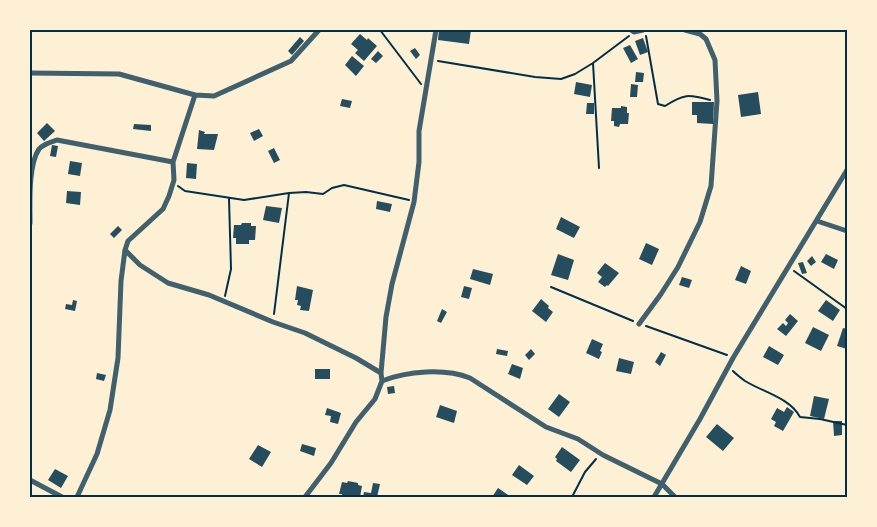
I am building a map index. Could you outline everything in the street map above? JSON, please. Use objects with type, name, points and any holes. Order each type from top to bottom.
[{"type":"street","points":[[30,73],[119,74],[195,95],[214,96],[291,61],[319,30]]},
{"type":"street","points":[[305,497],[331,463],[356,422],[375,399],[382,381],[386,317],[400,249],[414,202],[418,171],[419,130],[436,30]]},
{"type":"street","points":[[633,31],[644,30]]},
{"type":"street","points":[[639,324],[678,267],[700,222],[711,186],[717,101],[715,60],[706,39],[700,34],[685,30]]},
{"type":"street","points":[[78,497],[97,454],[110,410],[118,358],[121,281],[125,250],[128,241],[163,209],[169,196],[174,180],[173,162],[195,95]]},
{"type":"street","points":[[30,223],[30,177],[40,148],[51,142],[57,140],[173,162]]},
{"type":"street","points":[[654,497],[788,266],[847,170]]},
{"type":"street","points":[[817,221],[847,231]]},
{"type":"street","points":[[125,250],[140,265],[168,283],[209,295],[223,303],[313,337],[356,358],[381,373]]},
{"type":"street","points":[[382,381],[403,375],[442,371],[460,374],[470,378],[546,427],[578,439],[603,456],[662,484],[675,497]]},
{"type":"street","points":[[30,480],[62,497]]},
{"type":"path","points":[[380,30],[414,73],[426,92]]},
{"type":"path","points":[[644,30],[658,104],[665,106],[680,96],[697,96],[717,101]]},
{"type":"path","points":[[431,60],[550,79],[568,78],[593,63],[633,31]]},
{"type":"path","points":[[593,63],[599,168]]},
{"type":"path","points":[[174,180],[185,191],[244,200],[289,193],[323,194],[332,188],[344,185],[414,202]]},
{"type":"path","points":[[273,322],[289,193]]},
{"type":"path","points":[[223,303],[231,269],[228,198]]},
{"type":"path","points":[[788,266],[847,309]]},
{"type":"path","points":[[729,368],[745,381],[789,405],[797,411],[800,417],[847,425]]},
{"type":"path","points":[[572,497],[590,465],[603,456]]},
{"type":"building","points":[[439,30],[471,30],[469,44],[438,40]]},
{"type":"building","points":[[360,34],[377,46],[364,61],[355,53],[358,50],[351,44]]},
{"type":"building","points":[[300,37],[304,41],[292,55],[288,51]]},
{"type":"building","points":[[643,38],[648,52],[640,55],[635,41]]},
{"type":"building","points":[[630,45],[638,59],[631,63],[623,48]]},
{"type":"building","points":[[415,48],[420,55],[416,59],[410,51]]},
{"type":"building","points":[[378,51],[383,56],[376,63],[371,59]]},
{"type":"building","points":[[352,56],[364,66],[356,76],[345,65]]},
{"type":"building","points":[[636,72],[644,73],[643,82],[635,82]]},
{"type":"building","points":[[576,82],[592,85],[590,97],[574,94]]},
{"type":"building","points":[[631,84],[638,85],[637,97],[630,97]]},
{"type":"building","points":[[758,92],[761,114],[741,117],[738,95]]},
{"type":"building","points":[[342,99],[352,101],[350,108],[340,106]]},
{"type":"building","points":[[692,102],[714,102],[713,124],[697,123],[697,115],[692,115]]},
{"type":"building","points":[[587,103],[594,103],[594,114],[586,114]]},
{"type":"building","points":[[621,106],[627,107],[627,113],[629,113],[628,124],[620,124],[619,127],[614,126],[614,121],[611,121],[612,108],[621,108]]},
{"type":"building","points":[[47,123],[55,131],[44,141],[37,133]]},
{"type":"building","points":[[134,124],[151,125],[151,131],[133,129]]},
{"type":"building","points":[[259,129],[263,136],[254,141],[250,133]]},
{"type":"building","points":[[199,130],[205,132],[204,134],[218,134],[214,150],[197,149]]},
{"type":"building","points":[[52,145],[58,146],[56,157],[50,156]]},
{"type":"building","points":[[274,148],[280,160],[274,163],[268,151]]},
{"type":"building","points":[[70,161],[82,163],[80,176],[68,174]]},
{"type":"building","points":[[187,163],[197,164],[196,179],[186,178]]},
{"type":"building","points":[[67,191],[81,192],[80,205],[66,203]]},
{"type":"building","points":[[377,201],[392,204],[390,212],[376,209]]},
{"type":"building","points":[[266,206],[282,208],[279,223],[263,220]]},
{"type":"building","points":[[561,217],[580,227],[574,238],[556,229]]},
{"type":"building","points":[[242,223],[251,223],[251,226],[256,226],[255,240],[249,240],[249,244],[236,244],[236,238],[233,238],[234,225],[241,225]]},
{"type":"building","points":[[118,226],[122,230],[114,238],[110,234]]},
{"type":"building","points":[[646,243],[659,249],[652,265],[639,259]]},
{"type":"building","points":[[558,254],[574,260],[568,280],[551,275]]},
{"type":"building","points":[[826,254],[838,260],[834,269],[821,262]]},
{"type":"building","points":[[812,256],[816,262],[811,266],[807,261]]},
{"type":"building","points":[[803,262],[807,273],[802,274],[798,263]]},
{"type":"building","points":[[605,263],[619,273],[605,287],[598,282],[602,277],[597,273]]},
{"type":"building","points":[[741,266],[751,271],[746,284],[735,280]]},
{"type":"building","points":[[473,269],[493,274],[490,285],[470,279]]},
{"type":"building","points":[[682,277],[692,280],[689,288],[679,285]]},
{"type":"building","points":[[297,286],[313,290],[309,311],[300,310],[301,306],[297,305],[298,300],[295,300]]},
{"type":"building","points":[[464,286],[472,288],[469,299],[461,297]]},
{"type":"building","points":[[541,299],[553,312],[546,322],[532,311]]},
{"type":"building","points":[[73,300],[77,301],[75,311],[65,309],[66,304],[72,305]]},
{"type":"building","points":[[826,300],[840,310],[833,321],[818,311]]},
{"type":"building","points":[[442,309],[447,312],[441,323],[437,321]]},
{"type":"building","points":[[790,314],[798,321],[786,336],[777,329],[783,323],[786,326],[788,323],[785,320]]},
{"type":"building","points":[[813,327],[829,335],[821,351],[805,343]]},
{"type":"building","points":[[843,328],[847,329],[847,349],[837,346]]},
{"type":"building","points":[[592,339],[603,344],[599,359],[586,353]]},
{"type":"building","points":[[769,346],[784,355],[778,365],[763,357]]},
{"type":"building","points":[[497,349],[508,351],[507,356],[496,354]]},
{"type":"building","points":[[531,349],[535,354],[529,360],[525,355]]},
{"type":"building","points":[[661,352],[666,355],[660,366],[655,362]]},
{"type":"building","points":[[619,358],[634,362],[631,374],[616,371]]},
{"type":"building","points":[[512,364],[523,368],[520,379],[508,374]]},
{"type":"building","points":[[315,369],[330,369],[330,379],[315,379]]},
{"type":"building","points":[[97,373],[106,375],[104,381],[96,379]]},
{"type":"building","points":[[394,386],[395,393],[388,394],[387,387]]},
{"type":"building","points":[[559,394],[570,402],[559,417],[548,409]]},
{"type":"building","points":[[814,396],[829,399],[824,419],[810,416]]},
{"type":"building","points":[[440,405],[457,411],[454,423],[436,417]]},
{"type":"building","points":[[787,407],[794,412],[783,431],[774,426],[776,422],[771,419],[777,408],[784,412]]},
{"type":"building","points":[[327,408],[341,413],[338,424],[330,422],[331,416],[325,415]]},
{"type":"building","points":[[833,421],[842,421],[842,435],[834,436]]},
{"type":"building","points":[[717,424],[734,438],[723,451],[706,437]]},
{"type":"building","points":[[302,444],[316,448],[314,456],[300,451]]},
{"type":"building","points":[[258,445],[271,452],[262,467],[249,459]]},
{"type":"building","points":[[562,447],[580,460],[571,472],[556,461],[555,457]]},
{"type":"building","points":[[519,465],[534,476],[527,485],[512,475]]},
{"type":"building","points":[[55,469],[68,476],[61,488],[48,480]]},
{"type":"building","points":[[348,481],[362,486],[360,497],[342,497],[342,494],[339,494],[342,482],[347,483]]},
{"type":"building","points":[[373,483],[380,484],[377,497],[363,497],[364,492],[371,493]]},
{"type":"building","points":[[498,488],[511,497],[492,497]]}]
